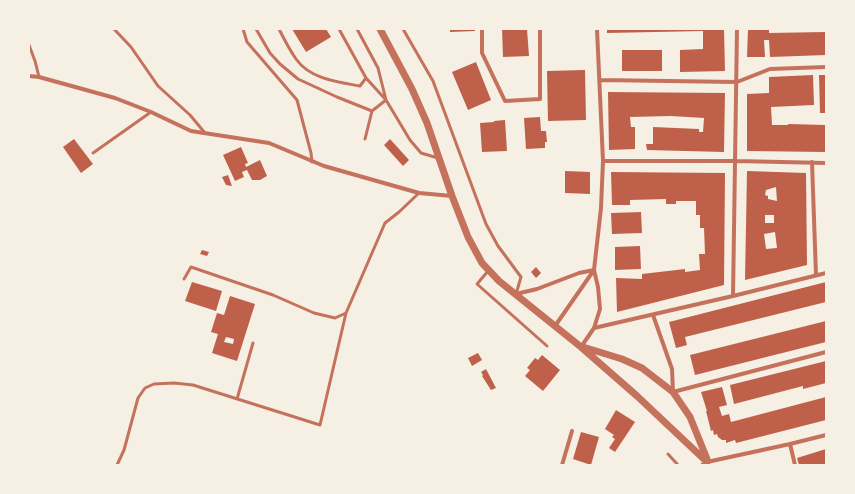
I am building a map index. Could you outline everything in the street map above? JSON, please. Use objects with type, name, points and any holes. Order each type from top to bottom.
[{"type":"street","points":[[380,29],[412,89],[427,123],[468,237],[482,263],[499,281],[581,347],[637,396],[706,464]]},
{"type":"street","points":[[482,29],[482,53],[504,101],[540,99],[540,29]]},
{"type":"street","points":[[581,347],[594,328],[600,309],[598,287],[594,270],[601,208],[603,161],[597,29]]},
{"type":"street","points":[[733,296],[737,29]]},
{"type":"street","points":[[599,80],[737,82],[770,69],[826,67]]},
{"type":"street","points":[[29,76],[39,77],[115,98],[151,112],[191,131],[270,143],[312,162],[418,193],[452,196]]},
{"type":"street","points":[[603,161],[736,160],[826,163]]},
{"type":"street","points":[[812,162],[816,275]]},
{"type":"street","points":[[516,294],[544,287],[579,273],[594,270]]},
{"type":"street","points":[[555,326],[594,270]]},
{"type":"street","points":[[594,328],[826,273]]},
{"type":"street","points":[[653,315],[672,369],[673,392]]},
{"type":"street","points":[[581,347],[622,358],[642,368],[673,392],[690,418],[706,464]]},
{"type":"street","points":[[673,392],[826,352]]},
{"type":"street","points":[[562,465],[572,431]]},
{"type":"street","points":[[706,464],[826,435]]},
{"type":"street","points":[[790,444],[795,465]]},
{"type":"lane","points":[[114,29],[131,47],[158,86],[190,115],[205,133]]},
{"type":"lane","points":[[243,29],[247,42],[297,100],[312,162]]},
{"type":"lane","points":[[256,29],[270,53],[280,64],[298,79],[372,111]]},
{"type":"lane","points":[[279,29],[296,60],[309,72],[332,81],[360,86],[366,78]]},
{"type":"lane","points":[[340,29],[366,78],[386,100],[410,140],[422,154],[440,159]]},
{"type":"lane","points":[[357,29],[378,68],[386,100]]},
{"type":"lane","points":[[403,29],[433,81],[486,224],[498,246],[520,277],[516,294]]},
{"type":"lane","points":[[29,44],[39,77]]},
{"type":"lane","points":[[365,139],[372,111],[386,100]]},
{"type":"lane","points":[[92,153],[151,112]]},
{"type":"lane","points":[[117,465],[124,450],[138,398],[145,388],[154,384],[174,383],[193,385],[320,425],[346,313],[385,223],[400,212],[418,193]]},
{"type":"lane","points":[[184,279],[191,267],[273,295],[314,313],[335,318],[346,313]]},
{"type":"lane","points":[[489,270],[477,284],[546,346]]},
{"type":"lane","points":[[237,399],[253,343]]},
{"type":"lane","points":[[668,454],[678,465]]},
{"type":"building","points":[[292,29],[326,29],[331,37],[306,52]]},
{"type":"building","points":[[450,29],[475,29],[475,31],[450,32]]},
{"type":"building","points":[[502,29],[527,29],[529,56],[503,57]]},
{"type":"building","points":[[607,29],[724,29],[725,71],[680,72],[680,50],[703,49],[703,31],[607,33]]},
{"type":"building","points":[[748,29],[769,29],[769,33],[826,32],[826,55],[770,57],[769,40],[764,40],[765,57],[747,57]]},
{"type":"building","points":[[622,50],[662,50],[662,71],[622,71]]},
{"type":"building","points":[[476,62],[491,100],[468,110],[452,72]]},
{"type":"building","points":[[585,70],[586,120],[548,121],[547,71]]},
{"type":"building","points":[[813,75],[814,105],[771,107],[772,125],[826,125],[826,152],[747,151],[747,94],[769,93],[769,77]]},
{"type":"building","points":[[819,75],[826,75],[826,113],[820,113]]},
{"type":"building","points":[[608,92],[725,93],[724,152],[647,150],[646,144],[653,144],[653,127],[699,129],[699,132],[703,132],[704,118],[671,116],[630,117],[631,127],[635,127],[635,149],[609,150]]},
{"type":"building","points":[[540,117],[541,131],[546,131],[547,142],[545,142],[545,148],[526,149],[524,118]]},
{"type":"building","points":[[505,120],[507,151],[482,152],[480,123]]},
{"type":"building","points":[[74,139],[93,164],[81,173],[63,147]]},
{"type":"building","points":[[390,139],[409,160],[403,166],[384,145]]},
{"type":"building","points":[[241,147],[248,163],[245,164],[246,167],[260,160],[267,176],[260,180],[252,180],[247,170],[242,172],[244,177],[235,181],[223,155]]},
{"type":"building","points":[[565,171],[590,172],[590,194],[565,193]]},
{"type":"building","points":[[747,171],[806,173],[807,265],[745,280]],"holes":[[[776,187],[777,201],[768,199],[768,196],[765,195],[766,190]],[[765,215],[774,215],[774,223],[765,223]],[[775,232],[777,248],[766,249],[764,234]]]},
{"type":"building","points":[[611,172],[725,173],[724,285],[617,312],[616,278],[642,279],[642,274],[685,269],[685,272],[700,270],[699,254],[705,254],[704,228],[700,228],[700,215],[696,215],[696,201],[676,201],[676,204],[666,204],[666,199],[630,200],[630,205],[612,205]]},
{"type":"building","points":[[228,175],[232,186],[226,185],[222,177]]},
{"type":"building","points":[[641,212],[642,233],[612,234],[611,213]]},
{"type":"building","points":[[640,246],[641,269],[615,270],[615,247]]},
{"type":"building","points":[[202,250],[209,252],[207,256],[200,254]]},
{"type":"building","points":[[536,267],[541,273],[536,278],[531,272]]},
{"type":"building","points":[[192,282],[222,291],[216,311],[185,301]]},
{"type":"building","points":[[826,282],[826,302],[685,337],[687,345],[676,348],[669,322]]},
{"type":"building","points":[[230,296],[255,304],[237,361],[212,353],[218,334],[211,332],[217,313],[224,315]],"holes":[[[226,337],[234,339],[233,344],[224,342]]]},
{"type":"building","points":[[826,321],[826,342],[695,375],[690,355]]},
{"type":"building","points":[[478,353],[482,360],[472,366],[468,358]]},
{"type":"building","points":[[542,355],[560,370],[543,391],[525,376],[530,370],[527,368],[535,358],[538,360]]},
{"type":"building","points":[[826,361],[826,383],[803,389],[803,386],[734,404],[730,385]]},
{"type":"building","points":[[486,369],[496,388],[491,390],[481,372]]},
{"type":"building","points":[[722,387],[727,405],[719,407],[722,416],[729,414],[731,422],[826,397],[826,420],[736,443],[735,440],[726,443],[726,440],[722,440],[717,434],[714,435],[713,430],[711,431],[701,392]]},
{"type":"building","points":[[616,410],[635,422],[615,452],[609,448],[615,439],[612,437],[614,435],[605,429]]},
{"type":"building","points":[[581,432],[599,437],[591,465],[573,459]]},
{"type":"building","points":[[826,449],[826,465],[799,465],[797,458]]}]
